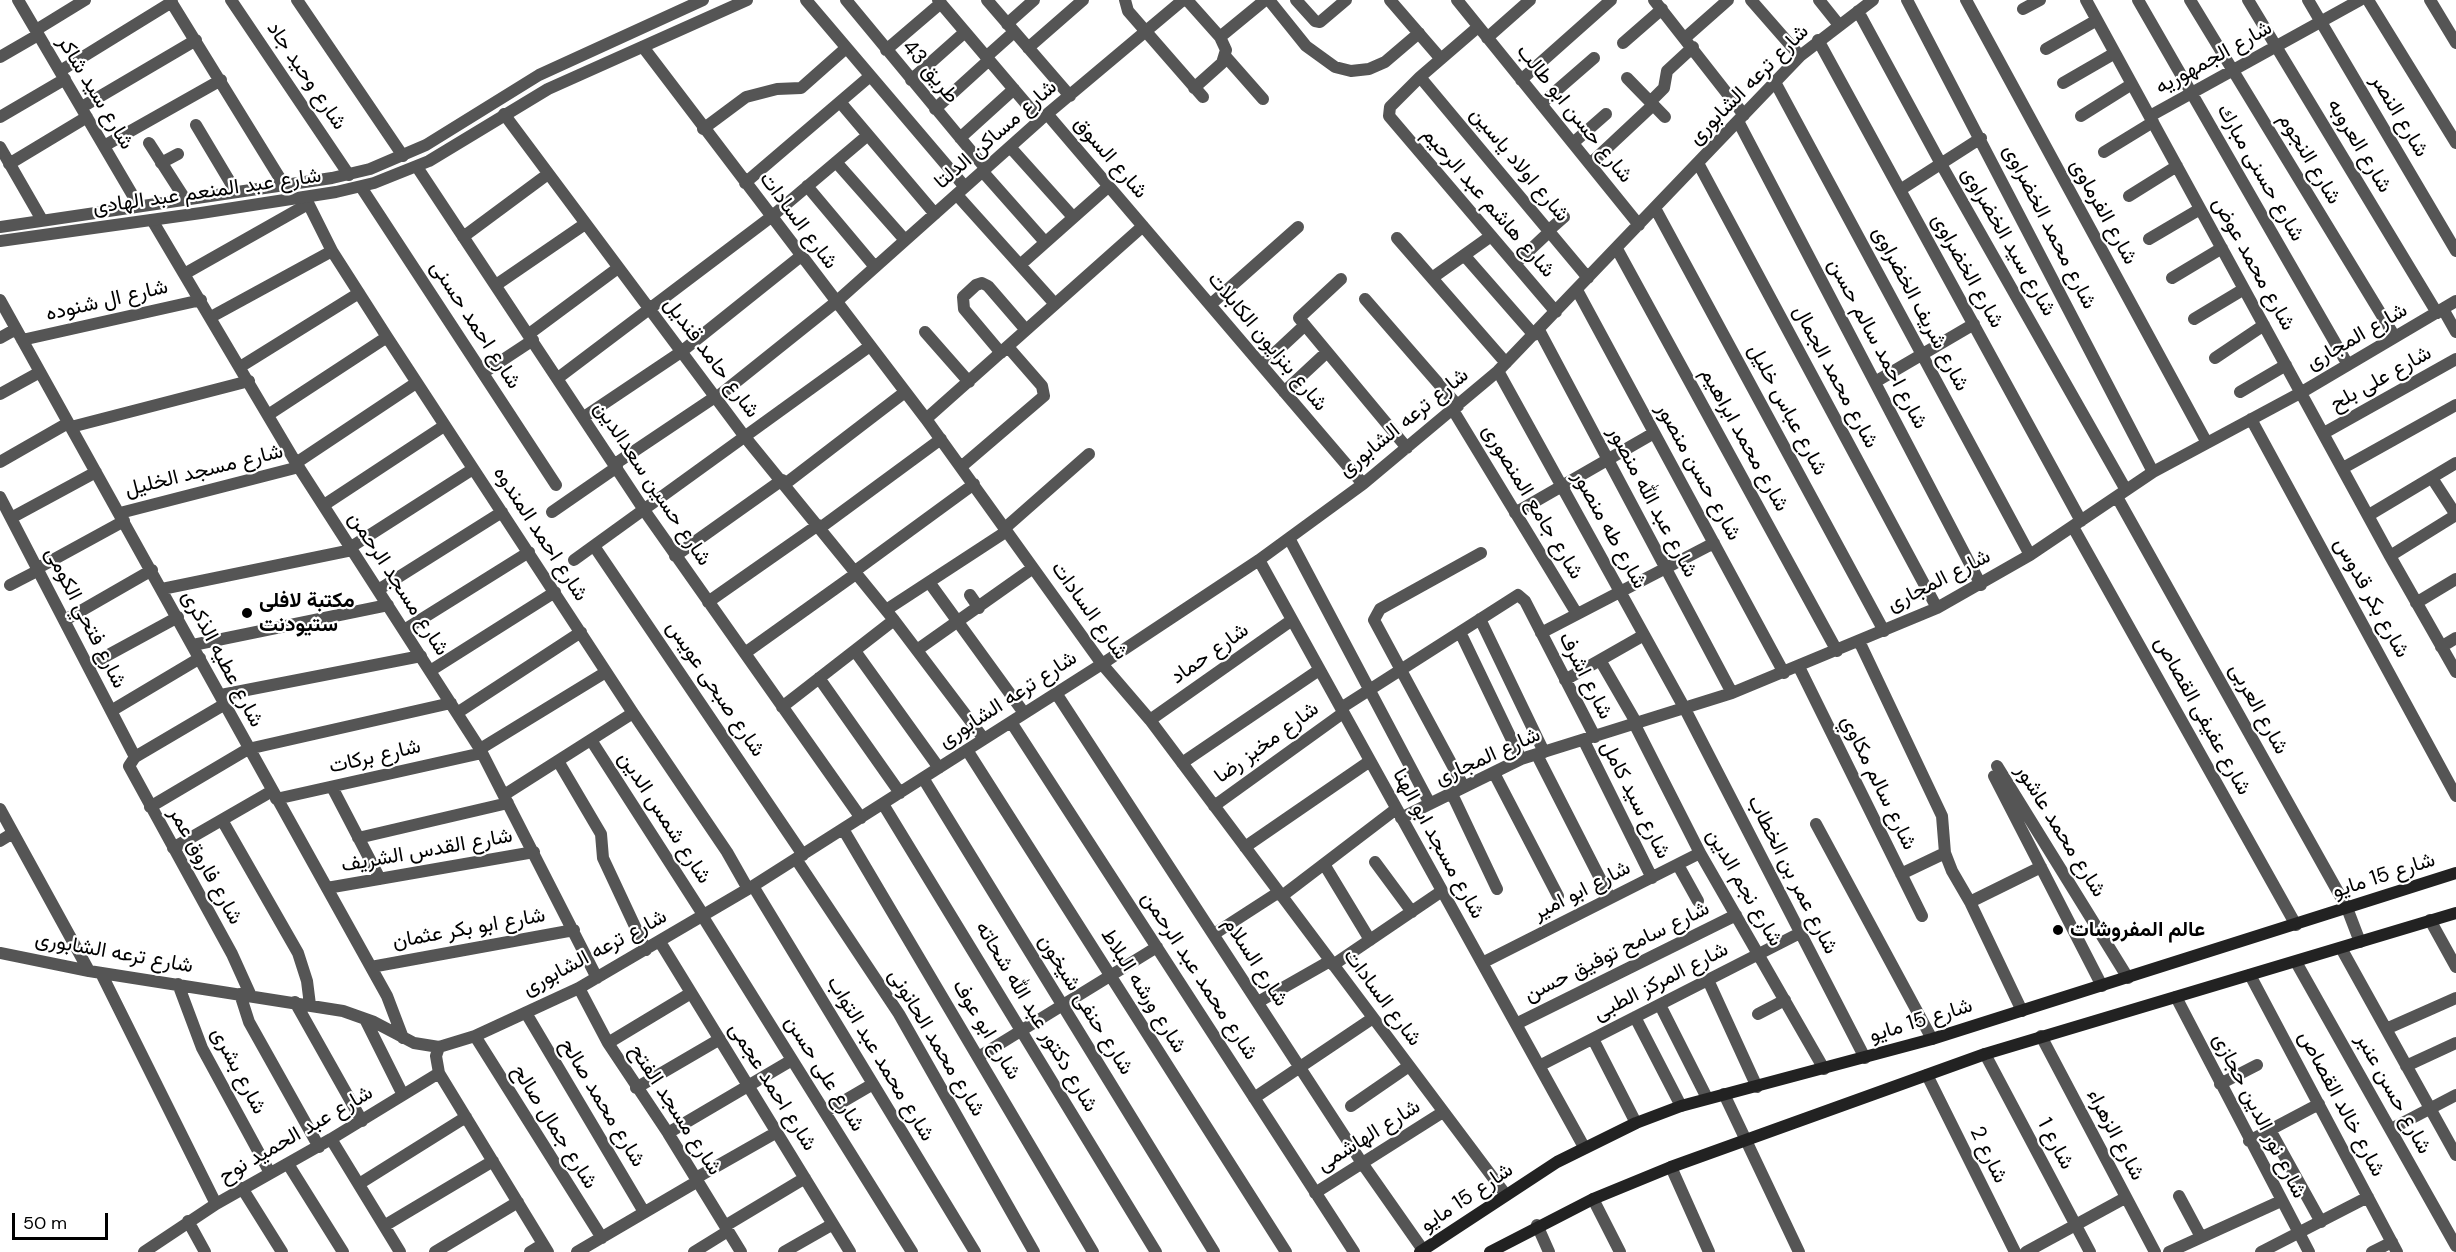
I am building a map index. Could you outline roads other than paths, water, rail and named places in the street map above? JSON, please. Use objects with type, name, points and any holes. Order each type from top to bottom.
[{"type":"main road","name":"شارع 15 مايو","points":[[1421,1251],[1584,1147],[1636,1123],[1681,1106],[1932,1039],[2456,873]]},
{"type":"main road","points":[[1490,1252],[1538,1225],[1593,1199],[1671,1167],[1985,1054],[2456,913]]},
{"type":"street","name":"شارع سيد شاكر","points":[[18,0],[139,206]]},
{"type":"street","points":[[0,57],[85,0]]},
{"type":"street","name":"شارع وحيد جاد","points":[[231,0],[349,175]]},
{"type":"street","points":[[297,0],[403,156]]},
{"type":"street","name":"شارع عبد المنعم عبد الهادى","points":[[0,226],[349,175],[403,156],[539,75],[703,0]]},
{"type":"street","name":"شارع عبد المنعم عبد الهادى","points":[[0,241],[307,201],[361,187],[417,167],[548,89],[747,0]]},
{"type":"street","points":[[806,0],[1020,265],[1055,304]]},
{"type":"street","name":"طريق 43","points":[[846,0],[1045,242]]},
{"type":"street","points":[[987,0],[1070,96]]},
{"type":"street","points":[[935,109],[988,58],[1034,0]]},
{"type":"street","points":[[1028,48],[1083,0]]},
{"type":"street","points":[[1125,0],[1128,11],[1198,92],[1226,57],[1226,50],[1220,38],[1185,0]]},
{"type":"street","name":"شارع مساكن الدلتا","points":[[552,512],[716,397],[836,302],[1010,147],[1185,0]]},
{"type":"street","points":[[1220,38],[1267,0],[1313,52],[1335,67],[1351,71],[1369,69],[1385,62],[1419,33]]},
{"type":"street","points":[[1299,1],[1314,21],[1320,22],[1346,0]]},
{"type":"street","points":[[1487,38],[1530,0]]},
{"type":"street","points":[[1521,80],[1611,0]]},
{"type":"street","points":[[1590,164],[1652,103],[1664,88],[1667,71],[1689,42],[1728,0]]},
{"type":"street","points":[[1751,0],[1800,56]]},
{"type":"street","points":[[1820,0],[1839,25]]},
{"type":"street","name":"شارع ترعه الشابورى","points":[[0,953],[95,972],[343,1011],[403,1038],[439,1047],[475,1036],[579,988],[750,888],[1102,664],[1259,560],[1363,484],[1502,367],[1800,56],[1873,0]]},
{"type":"street","name":"شارع محمد الخضراوى","points":[[1908,0],[2153,472]]},
{"type":"street","name":"شارع الفرماوى","points":[[1966,0],[2207,443]]},
{"type":"street","points":[[2023,9],[2040,0]]},
{"type":"street","name":"شارع محمد عوض","points":[[2086,0],[2390,556],[2456,672]]},
{"type":"street","name":"شارع حسنى مبارك","points":[[2138,0],[2348,365]]},
{"type":"street","name":"شارع النجوم","points":[[2190,0],[2395,337]]},
{"type":"street","name":"شارع العروبه","points":[[2248,0],[2440,311],[2456,332]]},
{"type":"street","name":"شارع النصر","points":[[2308,0],[2456,251]]},
{"type":"street","name":"شارع الجمهوريه","points":[[2104,152],[2191,93],[2360,0]]},
{"type":"street","points":[[2368,0],[2456,142]]},
{"type":"street","points":[[2430,0],[2456,43]]},
{"type":"street","points":[[0,117],[171,1],[284,185]]},
{"type":"street","name":"شارع حسن ابو طالب","points":[[1459,1],[1639,225]]},
{"type":"street","points":[[886,50],[939,2]]},
{"type":"street","name":"شارع السوق","points":[[939,2],[1014,89],[1109,186],[1143,226]]},
{"type":"street","points":[[1395,2],[1441,59]]},
{"type":"street","points":[[1623,43],[1658,3]]},
{"type":"street","name":"شارع احمد سالم حسن","points":[[1658,3],[1689,42],[1741,118],[1981,585]]},
{"type":"street","name":"شارع سيد الخضراوى","points":[[1858,11],[2122,494]]},
{"type":"street","points":[[2046,49],[2097,20]]},
{"type":"street","points":[[1420,77],[1478,27]]},
{"type":"street","points":[[911,80],[966,32]]},
{"type":"street","points":[[9,164],[196,40]]},
{"type":"street","name":"شارع الخضراوى","points":[[1818,40],[1974,324],[2077,524]]},
{"type":"street","name":"شارع السادات","points":[[643,47],[703,129],[941,439],[1102,664],[1150,720],[1506,1195]]},
{"type":"street","points":[[703,129],[746,97],[777,89],[801,88],[845,49]]},
{"type":"street","points":[[2063,84],[2115,53]]},
{"type":"street","points":[[1226,57],[1263,99]]},
{"type":"street","points":[[1541,104],[1594,58]]},
{"type":"street","points":[[745,183],[869,77]]},
{"type":"street","name":"شارع هاشم عبد الرحيم","points":[[1420,77],[1390,107],[1391,119],[1556,312]]},
{"type":"street","name":"شارع اولاد ياسين","points":[[1420,77],[1588,278]]},
{"type":"street","points":[[1627,78],[1665,117]]},
{"type":"street","points":[[104,146],[221,80]]},
{"type":"street","name":"شارع شريف الخضراوى","points":[[1775,82],[2030,555]]},
{"type":"street","points":[[2080,116],[2132,84]]},
{"type":"street","points":[[960,138],[1014,89]]},
{"type":"street","points":[[840,102],[935,214]]},
{"type":"street","name":"شارع حامد قنديل","points":[[504,114],[745,437],[856,572],[984,739]]},
{"type":"street","points":[[1573,143],[1606,114]]},
{"type":"street","points":[[196,125],[236,192]]},
{"type":"street","points":[[558,378],[771,217],[868,135]]},
{"type":"street","points":[[1900,190],[1981,138]]},
{"type":"street","points":[[149,143],[184,200]]},
{"type":"street","points":[[0,147],[42,220]]},
{"type":"street","points":[[1010,147],[1073,218]]},
{"type":"street","points":[[161,163],[178,153]]},
{"type":"street","points":[[836,162],[905,240]]},
{"type":"street","name":"شارع محمد الجمال","points":[[1698,163],[1937,608]]},
{"type":"street","points":[[2129,196],[2177,166]]},
{"type":"street","name":"شارع حسين سعدالدين","points":[[417,167],[675,556],[861,818]]},
{"type":"street","points":[[464,237],[548,174]]},
{"type":"street","points":[[807,186],[875,267]]},
{"type":"street","points":[[1020,265],[1109,186]]},
{"type":"street","name":"شارع احمد حسنى","points":[[361,187],[556,485]]},
{"type":"street","points":[[186,273],[307,201]]},
{"type":"street","name":"شارع احمد المندوه","points":[[307,201],[332,251],[416,383],[750,888]]},
{"type":"street","name":"شارع عباس خليل","points":[[1655,208],[1884,631]]},
{"type":"street","points":[[2149,240],[2200,209]]},
{"type":"street","points":[[1515,264],[1564,217]]},
{"type":"street","name":"شارع مسجد الرحمن","points":[[152,220],[186,273],[297,465],[481,751],[597,978]]},
{"type":"street","points":[[496,285],[585,224]]},
{"type":"street","points":[[926,419],[1143,226]]},
{"type":"street","name":"شارع بنزايون الكابلات","points":[[1143,226],[1363,484]]},
{"type":"street","points":[[1210,304],[1298,227]]},
{"type":"street","points":[[1432,279],[1491,236]]},
{"type":"street","name":"شارع طه منصور","points":[[1397,238],[1502,367],[1562,486],[1685,709]]},
{"type":"street","points":[[2172,278],[2222,248]]},
{"type":"street","name":"شارع محمد ابراهيم","points":[[1617,249],[1837,651]]},
{"type":"street","points":[[211,317],[332,251]]},
{"type":"street","name":"شارع عبد الله منصور","points":[[1464,255],[1536,332],[1608,460],[1732,693]]},
{"type":"street","points":[[584,417],[681,352],[801,256]]},
{"type":"street","points":[[483,373],[618,268]]},
{"type":"street","points":[[1341,279],[1299,316],[1407,448]]},
{"type":"street","points":[[961,467],[1041,400],[1045,390],[967,314],[962,303],[963,297],[982,283],[992,289],[1026,330]]},
{"type":"street","points":[[2194,319],[2244,289]]},
{"type":"street","name":"شارع حسن منصور","points":[[1577,290],[1784,673]]},
{"type":"street","points":[[240,366],[359,293]]},
{"type":"street","name":"شارع جامع المنصورى","points":[[1365,299],[1456,408],[1515,513],[1577,614]]},
{"type":"street","name":"شارع عطيه الذكرى","points":[[0,300],[371,967],[393,1011],[403,1038]]},
{"type":"street","name":"شارع ال شنوده","points":[[0,338],[201,300]]},
{"type":"street","name":"شارع المجارى","points":[[1214,934],[1280,894],[1399,814],[1430,804],[1521,759],[1732,693],[1937,608],[1981,585],[2030,555],[2153,472],[2302,392],[2456,301]]},
{"type":"street","points":[[1875,382],[1974,324]]},
{"type":"street","points":[[1262,365],[1305,325]]},
{"type":"street","points":[[2215,358],[2264,325]]},
{"type":"street","points":[[925,332],[969,382]]},
{"type":"street","points":[[268,415],[387,336]]},
{"type":"street","points":[[574,560],[870,346]]},
{"type":"street","points":[[1284,392],[1327,352]]},
{"type":"street","name":"شارع على بلح","points":[[2324,434],[2456,359]]},
{"type":"street","points":[[2240,392],[2286,364]]},
{"type":"street","points":[[0,394],[40,372]]},
{"type":"street","points":[[0,462],[70,425],[249,381]]},
{"type":"street","name":"شارع مسجد الخليل","points":[[10,585],[122,517],[297,465],[416,383]]},
{"type":"street","points":[[675,556],[783,482],[906,393]]},
{"type":"street","points":[[2343,468],[2456,405]]},
{"type":"street","name":"شارع بكر قدوس","points":[[2251,419],[2456,796]]},
{"type":"street","points":[[324,505],[444,426]]},
{"type":"street","points":[[1515,513],[1654,433]]},
{"type":"street","points":[[708,602],[819,527],[941,439]]},
{"type":"street","points":[[782,707],[855,651],[890,615],[929,582],[1006,530],[1089,454]]},
{"type":"street","points":[[2369,515],[2456,464]]},
{"type":"street","points":[[162,589],[352,548],[473,469]]},
{"type":"street","points":[[11,518],[96,471]]},
{"type":"street","points":[[2390,556],[2456,515],[2432,478]]},
{"type":"street","points":[[745,654],[974,484]]},
{"type":"street","name":"شارع العربى","points":[[2122,494],[2347,908],[2360,942]]},
{"type":"street","name":"شارع فتحي الكومى","points":[[0,497],[135,757]]},
{"type":"street","points":[[378,590],[502,512]]},
{"type":"street","name":"شارع عفيفى القصاص","points":[[2077,524],[2296,925]]},
{"type":"street","points":[[1289,538],[1430,804]]},
{"type":"street","name":"شارع اشرف","points":[[1541,633],[1714,543]]},
{"type":"street","name":"شارع صبحى عويس","points":[[594,546],[799,857]]},
{"type":"street","points":[[404,630],[529,552]]},
{"type":"street","points":[[1464,787],[1374,620],[1376,614],[1481,553]]},
{"type":"street","name":"شارع مسجد ابو الهنا","points":[[1259,560],[1584,1147]]},
{"type":"street","points":[[917,650],[1033,568]]},
{"type":"street","points":[[65,620],[152,570]]},
{"type":"street","points":[[2416,603],[2456,579]]},
{"type":"street","points":[[929,582],[1024,713]]},
{"type":"street","points":[[430,671],[555,592]]},
{"type":"street","points":[[970,595],[979,608]]},
{"type":"street","name":"شارع اشرف","points":[[1518,595],[1523,598],[1565,680],[1589,739]]},
{"type":"street","name":"شارع مخبز رضا","points":[[1214,806],[1370,690],[1518,595]]},
{"type":"street","points":[[193,645],[388,605]]},
{"type":"street","points":[[88,666],[178,617]]},
{"type":"street","name":"شارع حماد","points":[[1150,720],[1292,620]]},
{"type":"street","points":[[1480,620],[1610,898]]},
{"type":"street","points":[[150,807],[248,748],[454,708],[581,632]]},
{"type":"street","points":[[1460,632],[1521,759]]},
{"type":"street","points":[[1565,680],[1644,635]]},
{"type":"street","points":[[2441,647],[2456,638]]},
{"type":"street","points":[[1859,641],[1942,816],[1945,853],[2022,1011]]},
{"type":"street","points":[[855,651],[939,768]]},
{"type":"street","points":[[135,757],[223,700],[421,656]]},
{"type":"street","points":[[111,711],[200,658]]},
{"type":"street","name":"شارع نجم الدين","points":[[1600,660],[1636,724],[1700,853],[1824,1069]]},
{"type":"street","name":"شارع سالم مكاوي","points":[[1799,667],[1922,916]]},
{"type":"street","points":[[1182,763],[1319,670]]},
{"type":"street","name":"شارع بركات","points":[[172,848],[274,795],[332,787],[481,751],[606,672]]},
{"type":"street","points":[[819,678],[900,793]]},
{"type":"street","name":"شارع السلام","points":[[1056,693],[1421,1251]]},
{"type":"street","name":"شارع عمر بن الخطاب","points":[[1685,709],[1864,1058]]},
{"type":"street","points":[[358,838],[506,799],[558,761],[633,713]]},
{"type":"street","name":"شارع محمد عبد الرحمن","points":[[1011,722],[1354,1252]]},
{"type":"street","name":"شارع سيد كامل","points":[[1589,739],[1652,878]]},
{"type":"street","name":"شارع شمس الدين","points":[[591,740],[703,916]]},
{"type":"street","name":"شارع ورشه البلاط","points":[[967,750],[1286,1252]]},
{"type":"street","name":"شارع فاروق عمر","points":[[135,757],[129,766],[130,771],[232,954],[246,995],[249,1022],[319,1147]]},
{"type":"street","points":[[558,761],[601,834],[603,858],[646,950]]},
{"type":"street","points":[[1245,847],[1370,761]]},
{"type":"street","name":"شارع محمد عاشور","points":[[2041,867],[1996,771],[2128,978]]},
{"type":"street","points":[[1494,773],[1558,896]]},
{"type":"street","name":"شارع حنفى شيخون","points":[[923,778],[1215,1252]]},
{"type":"street","points":[[332,787],[380,879]]},
{"type":"street","points":[[1452,794],[1497,889]]},
{"type":"street","name":"شارع دكتور عبد الله شحاته","points":[[882,804],[1156,1252]]},
{"type":"street","points":[[0,809],[95,972],[216,1204]]},
{"type":"street","points":[[222,820],[298,953],[307,981],[310,1005]]},
{"type":"street","points":[[1816,824],[1932,1039]]},
{"type":"street","name":"شارع ابو عوف","points":[[843,829],[980,1056],[1093,1252]]},
{"type":"street","points":[[0,841],[13,833]]},
{"type":"street","name":"شارع القدس الشريف","points":[[327,888],[534,852]]},
{"type":"street","name":"شارع ابو امير","points":[[1482,963],[1700,853]]},
{"type":"street","points":[[1901,874],[1945,853]]},
{"type":"street","name":"شارع محمد الحانونى","points":[[799,857],[899,1014],[1034,1252]]},
{"type":"street","points":[[1375,862],[1412,912]]},
{"type":"street","points":[[1324,864],[1370,940]]},
{"type":"street","points":[[1678,865],[1698,901]]},
{"type":"street","points":[[1970,902],[2041,867],[2102,986]]},
{"type":"street","name":"شارع محمد عبد التواب","points":[[750,888],[975,1252]]},
{"type":"street","points":[[1258,1002],[1332,963],[1442,891]]},
{"type":"street","name":"شارع سامح توفيق حسن","points":[[1516,1024],[1736,915]]},
{"type":"street","name":"شارع على حسن","points":[[703,916],[912,1252]]},
{"type":"street","points":[[2430,920],[2456,967]]},
{"type":"street","name":"شارع ابو بكر عثمان","points":[[371,967],[574,930]]},
{"type":"street","name":"شارع المركز الطبى","points":[[1539,1066],[1800,933]]},
{"type":"street","name":"شارع احمد عجمى","points":[[660,942],[850,1252]]},
{"type":"street","points":[[980,1056],[1156,947]]},
{"type":"street","points":[[2341,948],[2455,1151]]},
{"type":"street","name":"شارع حسن عنبر","points":[[2296,962],[2456,1246]]},
{"type":"street","name":"شارع خالد القصاص","points":[[2250,975],[2395,1247]]},
{"type":"street","points":[[1708,980],[1757,1087]]},
{"type":"street","name":"شارع بشرى","points":[[178,984],[202,1048],[270,1173]]},
{"type":"street","name":"شارع مسجد الفتح","points":[[579,988],[608,1043],[636,1088],[668,1132],[741,1252]]},
{"type":"street","points":[[608,1043],[691,993]]},
{"type":"street","name":"شارع نور الدين حجازى","points":[[2176,997],[2308,1252]]},
{"type":"street","points":[[2386,1029],[2456,998]]},
{"type":"street","points":[[1758,1014],[1785,1000]]},
{"type":"street","points":[[295,1002],[362,1120]]},
{"type":"street","points":[[1660,1005],[1707,1098]]},
{"type":"street","name":"شارع محمد صالح","points":[[526,1013],[645,1212]]},
{"type":"street","points":[[1635,1017],[1681,1106]]},
{"type":"street","points":[[1254,1098],[1373,1018]]},
{"type":"street","points":[[364,1019],[403,1095]]},
{"type":"street","name":"شارع جمال صالح","points":[[475,1036],[602,1238]]},
{"type":"street","name":"شارع الزهراء","points":[[2041,1036],[2155,1252]]},
{"type":"street","points":[[636,1088],[720,1039]]},
{"type":"street","points":[[1593,1039],[1636,1123]]},
{"type":"street","points":[[2406,1066],[2456,1043]]},
{"type":"street","points":[[439,1047],[436,1056],[439,1073],[546,1248],[530,1252]]},
{"type":"street","name":"شارع 1","points":[[1985,1054],[2090,1252]]},
{"type":"street","points":[[668,1132],[792,1060]]},
{"type":"street","points":[[2220,1084],[2257,1065]]},
{"type":"street","points":[[1351,1106],[1409,1066]]},
{"type":"street","name":"شارع عبد الحميد نوح","points":[[144,1252],[216,1204],[332,1140],[439,1073]]},
{"type":"street","name":"شارع 2","points":[[1927,1075],[2015,1252]]},
{"type":"street","points":[[825,1112],[873,1084]]},
{"type":"street","points":[[1724,1094],[1799,1252]]},
{"type":"street","points":[[2391,1129],[2456,1095]]},
{"type":"street","points":[[2249,1141],[2319,1104]]},
{"type":"street","name":"شارع الهاشمى","points":[[1315,1193],[1443,1112]]},
{"type":"street","points":[[359,1185],[466,1117]]},
{"type":"street","points":[[2270,1130],[2321,1222]]},
{"type":"street","points":[[577,1252],[777,1132]]},
{"type":"street","points":[[332,1140],[400,1252]]},
{"type":"street","points":[[384,1226],[493,1161]]},
{"type":"street","points":[[288,1164],[343,1252]]},
{"type":"street","points":[[1671,1167],[1704,1250]]},
{"type":"street","points":[[694,1252],[805,1178]]},
{"type":"street","points":[[243,1188],[282,1252]]},
{"type":"street","points":[[2180,1196],[2202,1238]]},
{"type":"street","points":[[2261,1252],[2368,1197]]},
{"type":"street","points":[[2026,1252],[2125,1198]]},
{"type":"street","points":[[1593,1199],[1620,1252]]},
{"type":"street","points":[[2169,1252],[2281,1201]]},
{"type":"street","points":[[435,1252],[518,1202]]},
{"type":"street","points":[[188,1221],[205,1252]]},
{"type":"street","points":[[784,1252],[833,1224]]},
{"type":"street","points":[[1538,1225],[1549,1252]]},
{"type":"street","points":[[2372,1252],[2395,1247]]},
{"type":"place","name":"مكتبة لافلى ستيودنت","points":[[247,613]]},
{"type":"place","name":"عالم المفروشات","points":[[2058,930]]}]
